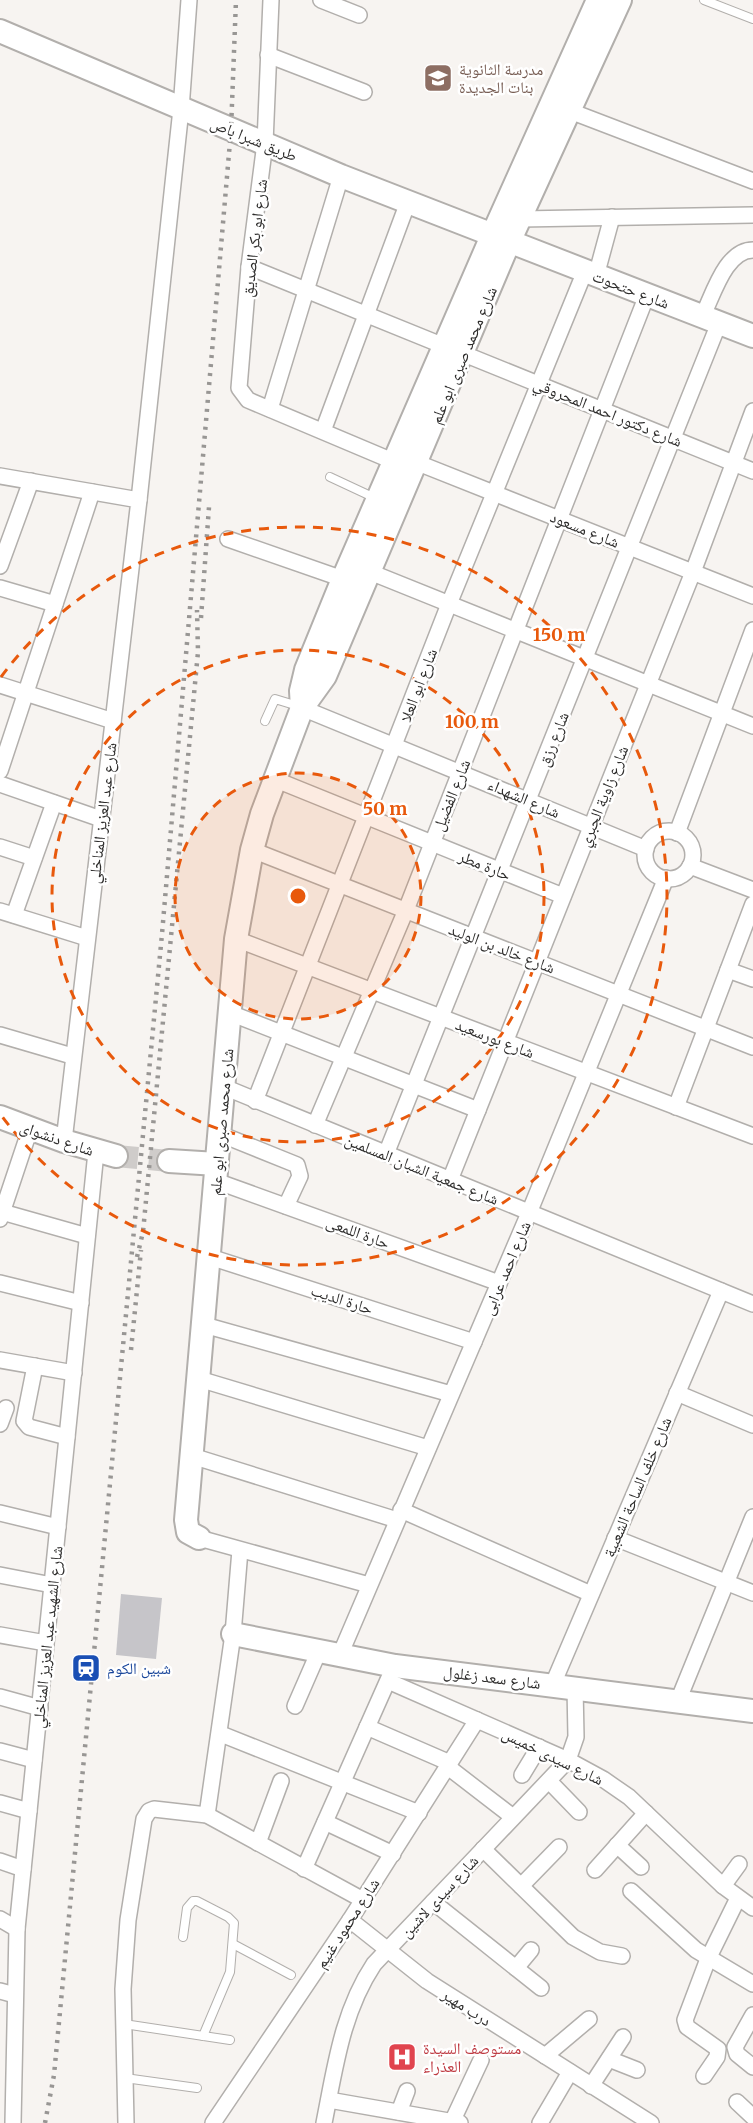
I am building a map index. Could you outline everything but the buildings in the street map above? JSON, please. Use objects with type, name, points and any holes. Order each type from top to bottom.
[{"type":"street","name":"شارع عبد العزيز المناخلي","points":[[64,1141],[72,1056],[113,721],[131,499],[182,109],[189,0]]},
{"type":"street","name":"شارع ابو بكر الصديق","points":[[270,409],[248,400],[241,393],[238,383],[249,267],[265,143],[271,0]]},
{"type":"street","points":[[321,0],[359,15]]},
{"type":"street","name":"شارع محمد صبرى ابو علم","points":[[302,708],[301,691],[306,670],[343,579],[388,503],[417,463],[454,350],[598,0]]},
{"type":"street","name":"شارع محمد صبرى ابو علم","points":[[500,239],[520,219],[620,0]]},
{"type":"street","name":"طريق شبرا باص","points":[[0,31],[341,176],[500,239]]},
{"type":"street","points":[[268,55],[364,92]]},
{"type":"street","points":[[570,111],[753,181]]},
{"type":"street","points":[[341,176],[270,409],[394,462]]},
{"type":"street","points":[[323,432],[408,202]]},
{"type":"street","points":[[520,219],[752,212]]},
{"type":"street","name":"شارع ابو العلا","points":[[255,1101],[493,493],[538,384],[590,273],[612,217]]},
{"type":"street","name":"شارع حتحوت","points":[[500,239],[753,336]]},
{"type":"street","name":"شارع رزق","points":[[386,1154],[673,439],[711,320],[735,255],[753,250]]},
{"type":"street","name":"شارع دكتور احمد المحروقي","points":[[249,267],[753,471]]},
{"type":"street","name":"شارع الفضيل","points":[[315,1125],[406,910],[647,295]]},
{"type":"street","name":"شارع محمد صبرى ابو علم","points":[[199,1538],[188,1532],[186,1527],[236,939],[252,850],[274,779],[302,708],[325,676],[370,572],[388,503],[394,462],[454,350]]},
{"type":"street","name":"شارع زاوية الجبري","points":[[450,1180],[693,572],[753,411]]},
{"type":"street","name":"شارع مسعود","points":[[417,463],[753,596]]},
{"type":"street","points":[[0,476],[131,499]]},
{"type":"street","points":[[0,566],[4,545],[31,481]]},
{"type":"street","points":[[0,771],[92,492]]},
{"type":"street","points":[[228,539],[343,579]]},
{"type":"street","points":[[370,572],[753,726]]},
{"type":"street","points":[[0,588],[55,604]]},
{"type":"street","points":[[677,833],[753,630]]},
{"type":"street","points":[[0,685],[113,721]]},
{"type":"street","name":"شارع الشهداء","points":[[302,708],[461,771],[646,849]]},
{"type":"street","name":"حارة مطر","points":[[274,779],[563,896]]},
{"type":"street","points":[[0,784],[101,819]]},
{"type":"street","points":[[54,803],[34,858],[7,913],[87,938]]},
{"type":"street","points":[[662,832],[677,833],[689,843],[692,858],[690,866],[680,876],[666,878],[649,868],[645,855],[646,849],[649,842],[662,832]]},
{"type":"street","points":[[0,847],[34,858]]},
{"type":"street","name":"شارع خالد بن الوليد","points":[[252,850],[753,1047]]},
{"type":"street","points":[[690,866],[753,890]]},
{"type":"street","name":"شارع احمد عرابى","points":[[296,1706],[369,1585],[529,1213],[666,878]]},
{"type":"street","points":[[676,1107],[753,904]]},
{"type":"street","name":"شارع بورسعيد","points":[[236,939],[753,1136]]},
{"type":"street","points":[[728,970],[753,979]]},
{"type":"street","points":[[230,1014],[478,1110]]},
{"type":"street","points":[[0,1035],[72,1056]]},
{"type":"street","name":"شارع جمعية الشبان المسلمين","points":[[224,1087],[721,1291],[752,1299]]},
{"type":"street","name":"شارع دنشواى","points":[[0,1117],[106,1154]]},
{"type":"street","points":[[30,1129],[1,1215],[87,1236]]},
{"type":"street","points":[[220,1134],[299,1167],[300,1176],[286,1206]]},
{"type":"street","name":"شارع الشهيد عبد العزيز المناخلي","points":[[9,2121],[15,2055],[7,1993],[17,1929],[87,1236],[106,1154]]},
{"type":"street","points":[[169,1161],[217,1172]]},
{"type":"street","name":"حارة اللمعى","points":[[217,1172],[286,1206],[499,1282]]},
{"type":"street","name":"حارة الديب","points":[[210,1257],[474,1342]]},
{"type":"street","points":[[0,1283],[81,1303]]},
{"type":"street","name":"شارع خلف الساحة الشعبية","points":[[564,1685],[591,1594],[721,1291]]},
{"type":"street","points":[[204,1325],[451,1394]]},
{"type":"street","points":[[0,1360],[74,1373]]},
{"type":"street","points":[[35,1366],[24,1421],[29,1427],[67,1437]]},
{"type":"street","points":[[199,1379],[428,1448]]},
{"type":"street","points":[[677,1393],[753,1425]]},
{"type":"street","points":[[0,1424],[6,1408]]},
{"type":"street","points":[[192,1456],[399,1515],[591,1594]]},
{"type":"street","points":[[0,1513],[58,1527]]},
{"type":"street","points":[[678,1701],[753,1518]]},
{"type":"street","points":[[199,1538],[369,1585]]},
{"type":"street","points":[[615,1538],[753,1593]]},
{"type":"street","points":[[207,1815],[221,1734],[240,1550]]},
{"type":"street","points":[[0,1575],[52,1585]]},
{"type":"street","points":[[0,1635],[46,1643]]},
{"type":"street","name":"شارع سعد زغلول","points":[[233,1635],[329,1653],[392,1673],[564,1685],[753,1712]]},
{"type":"street","points":[[304,1869],[392,1673]]},
{"type":"street","name":"شارع سيدى خميس","points":[[392,1673],[477,1720],[568,1760],[603,1779],[646,1813],[723,1886],[753,1908]]},
{"type":"street","name":"شارع سيدى لاشين","points":[[324,2123],[350,2009],[360,1986],[387,1950],[568,1760],[576,1737],[564,1685]]},
{"type":"street","points":[[0,1697],[39,1708]]},
{"type":"street","name":"شارع محمود غنيم","points":[[218,2121],[393,1854],[477,1720]]},
{"type":"street","points":[[368,1727],[449,1765],[513,1817]]},
{"type":"street","points":[[221,1734],[344,1781],[419,1813]]},
{"type":"street","points":[[522,1775],[539,1747]]},
{"type":"street","points":[[0,1751],[34,1760]]},
{"type":"street","points":[[258,1843],[281,1781]]},
{"type":"street","points":[[549,1781],[579,1812]]},
{"type":"street","points":[[0,1803],[29,1811]]},
{"type":"street","points":[[126,2123],[123,1989],[128,1920],[144,1819],[149,1811],[154,1809],[207,1815],[363,1900]]},
{"type":"street","points":[[595,1870],[646,1813]]},
{"type":"street","points":[[326,1822],[393,1854]]},
{"type":"street","points":[[617,1845],[641,1867]]},
{"type":"street","points":[[521,1886],[559,1847]]},
{"type":"street","points":[[483,1849],[582,1942],[600,1952],[622,1956]]},
{"type":"street","points":[[0,1861],[23,1869]]},
{"type":"street","points":[[723,1886],[739,1864]]},
{"type":"street","points":[[631,1891],[708,1959],[753,1984]]},
{"type":"street","points":[[704,2076],[717,2057],[718,2049],[687,2027],[685,2020],[708,1959],[738,1898]]},
{"type":"street","points":[[433,1902],[541,1988]]},
{"type":"street","points":[[0,1919],[17,1929]]},
{"type":"street","name":"درب مهير","points":[[350,1920],[426,1981],[641,2120]]},
{"type":"street","points":[[516,1968],[531,1950]]},
{"type":"street","points":[[753,2015],[735,2047],[737,2054],[753,2067]]},
{"type":"street","points":[[545,2056],[590,2019]]},
{"type":"street","points":[[591,2086],[622,2037]]},
{"type":"street","points":[[0,2050],[15,2055]]},
{"type":"street","points":[[609,2059],[637,2070]]},
{"type":"street","points":[[329,2100],[380,2116],[399,2112],[456,2122],[481,2060]]},
{"type":"street","points":[[540,2123],[570,2072]]},
{"type":"street","points":[[399,2112],[407,2091]]},
{"type":"street","points":[[737,2102],[753,2117]]},
{"type":"lane","points":[[705,0],[753,19]]},
{"type":"lane","points":[[330,477],[388,503]]},
{"type":"lane","points":[[266,721],[275,699],[302,708]]},
{"type":"lane","points":[[183,1937],[189,1904],[198,1901],[231,1919],[234,1928],[227,1982],[203,2036]]},
{"type":"lane","points":[[233,1944],[291,1975]]},
{"type":"lane","points":[[124,2024],[230,2040]]},
{"type":"lane","points":[[125,2078],[197,2088]]},
{"type":"tunnel","points":[[116,1156],[169,1161]]},
{"type":"railway","points":[[45,2123],[54,2075],[162,934],[231,130],[236,0]]},
{"type":"railway","points":[[201,618],[209,507]]},
{"type":"railway","points":[[137,1257],[143,1232],[198,652],[197,610]]},
{"type":"railway","points":[[131,1350],[141,1250]]},
{"type":"place","name":"مدرسة الثانوية بنات الجديدة","points":[[438,78]]},
{"type":"place","name":"شبين الكوم","points":[[86,1668]]},
{"type":"place","name":"مستوصف السيدة العذراء","points":[[402,2057]]}]
